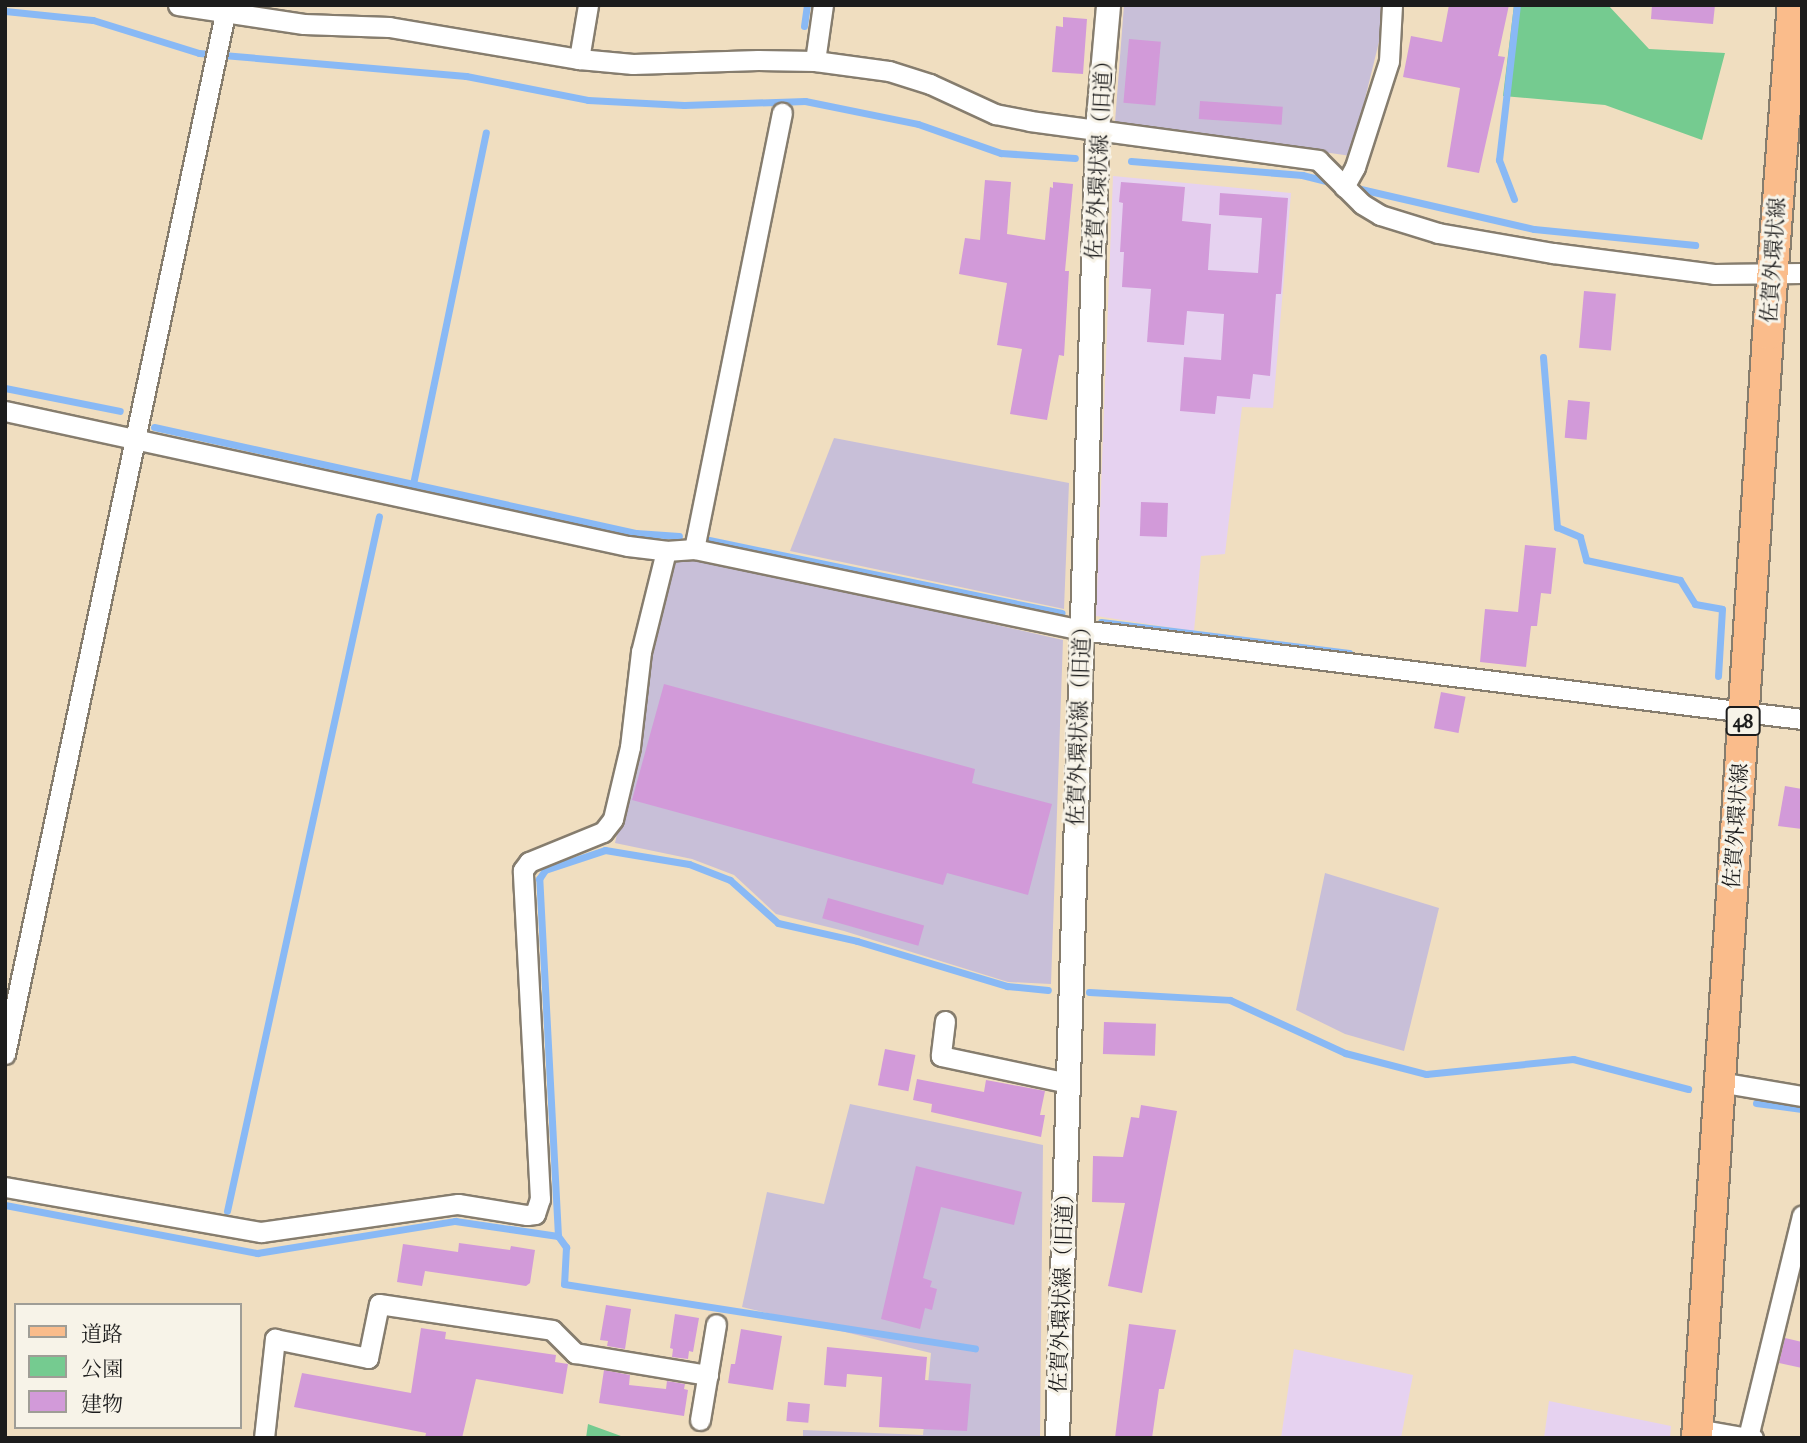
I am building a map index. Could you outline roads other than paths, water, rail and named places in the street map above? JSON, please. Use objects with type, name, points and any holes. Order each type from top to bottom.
[{"type":"main road","name":"佐賀外環状線","points":[[1697,1433],[1772,275],[1793,5]]},
{"type":"street","points":[[178,5],[304,24],[389,27],[579,59],[633,64],[815,61],[889,71],[930,84],[995,114],[1318,160],[1362,204],[1380,215],[1438,233],[1553,253],[1714,274],[1802,273]]},
{"type":"street","points":[[579,59],[588,5]]},
{"type":"street","points":[[815,61],[823,5]]},
{"type":"street","name":"佐賀外環状線（旧道）","points":[[1057,1438],[1097,129],[1108,5]]},
{"type":"street","points":[[1344,187],[1355,167],[1389,61],[1392,5]]},
{"type":"street","points":[[5,1054],[220,41],[220,10]]},
{"type":"street","points":[[694,549],[782,113]]},
{"type":"street","points":[[5,411],[666,551],[694,549],[1081,630],[1802,719]]},
{"type":"street","points":[[5,1187],[261,1232],[458,1204],[535,1214],[540,1199],[523,870],[529,862],[603,832],[612,819],[630,747],[641,652],[666,551]]},
{"type":"street","points":[[945,1021],[941,1056],[1068,1083]]},
{"type":"street","points":[[1719,1082],[1802,1096]]},
{"type":"street","points":[[1697,1433],[1750,1437],[1802,1215]]},
{"type":"street","points":[[269,1437],[275,1339],[368,1358],[379,1304],[552,1330],[575,1353],[708,1375]]},
{"type":"street","points":[[700,1420],[716,1324]]},
{"type":"waterway","points":[[804,26],[807,5]]},
{"type":"waterway","points":[[1514,199],[1499,160],[1517,5]]},
{"type":"waterway","points":[[5,11],[93,20],[199,53],[466,76],[588,100],[684,105],[805,101],[918,124],[1001,153],[1075,158]]},
{"type":"waterway","points":[[413,484],[486,132]]},
{"type":"waterway","points":[[1131,161],[1302,175],[1333,183]]},
{"type":"waterway","points":[[1352,187],[1534,229],[1695,245]]},
{"type":"waterway","points":[[1543,357],[1557,527],[1580,537],[1586,560],[1680,580],[1695,604],[1722,609],[1718,676]]},
{"type":"waterway","points":[[5,388],[120,411]]},
{"type":"waterway","points":[[154,427],[636,533],[679,536]]},
{"type":"waterway","points":[[227,1211],[379,516]]},
{"type":"waterway","points":[[709,540],[1062,613]]},
{"type":"waterway","points":[[1101,622],[1349,653]]},
{"type":"waterway","points":[[5,1205],[257,1253],[455,1221],[558,1236],[539,879],[545,870],[605,850],[689,864],[730,880],[778,923],[857,941],[1007,986],[1048,990]]},
{"type":"waterway","points":[[1089,992],[1230,1000],[1345,1053],[1426,1074],[1573,1059],[1688,1089]]},
{"type":"waterway","points":[[1756,1103],[1802,1109]]},
{"type":"waterway","points":[[558,1236],[566,1247],[564,1284],[975,1348]]}]
